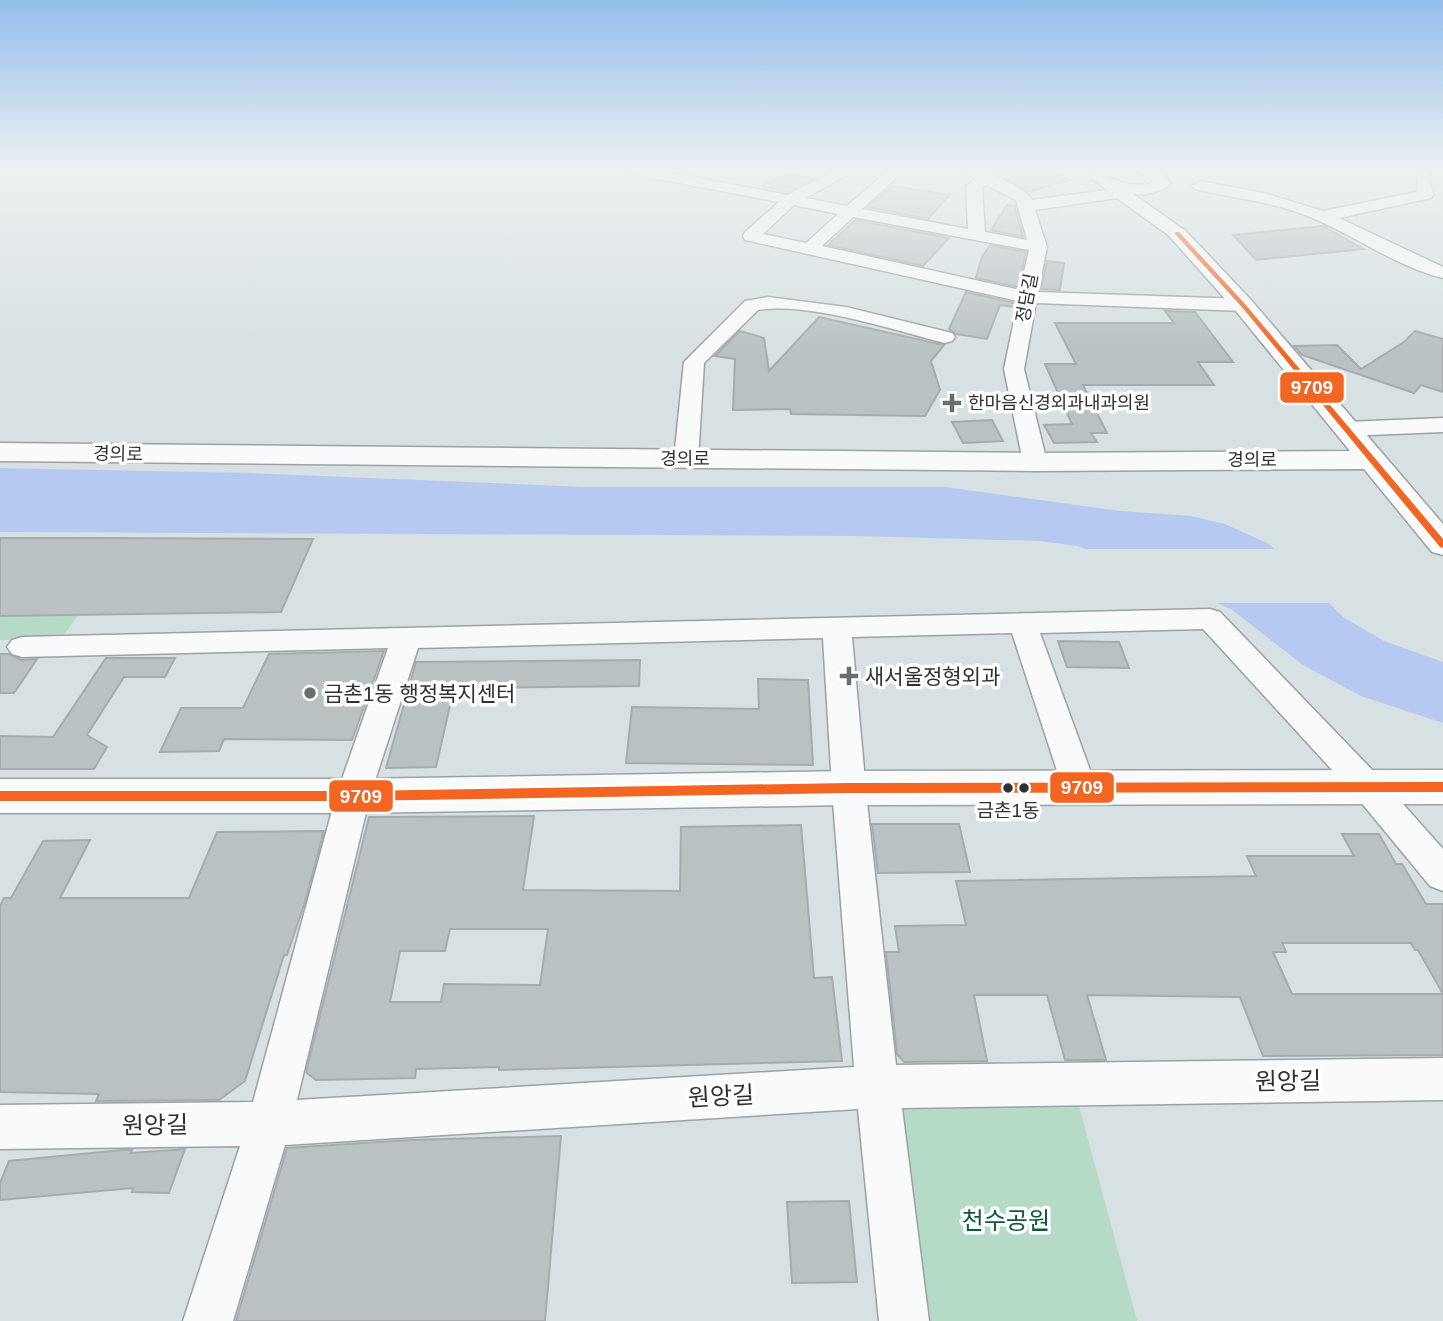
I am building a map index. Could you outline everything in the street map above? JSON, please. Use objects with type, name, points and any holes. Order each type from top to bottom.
[{"type":"street","points":[[757,231],[751,236],[1027,297],[1243,305]]},
{"type":"street","points":[[809,249],[829,231]]},
{"type":"street","points":[[950,231],[1038,247]]},
{"type":"street","points":[[977,231],[977,236]]},
{"type":"street","name":"정담길","points":[[1033,231],[1038,247],[1014,369],[1035,462]]},
{"type":"street","points":[[1174,231],[1243,305],[1369,460],[1443,545]]},
{"type":"street","points":[[1352,231],[1415,263],[1443,273]]},
{"type":"street","points":[[686,459],[694,362],[752,306],[762,302],[794,303],[946,337]]},
{"type":"street","points":[[1346,429],[1443,425]]},
{"type":"street","name":"경의로","points":[[0,453],[1035,462],[1369,460]]},
{"type":"street","points":[[10,646],[1210,619],[1367,786],[1443,875]]},
{"type":"street","points":[[1023,624],[1080,789]]},
{"type":"street","points":[[837,628],[848,788],[876,1087],[904,1321]]},
{"type":"street","points":[[208,1321],[269,1124],[354,796],[406,639]]},
{"type":"street","points":[[0,796],[354,796],[848,788],[1443,787]]},
{"type":"street","name":"원앙길","points":[[0,1127],[269,1124],[876,1087],[1443,1079]]},
{"type":"green space","points":[[78,615],[61,639],[0,640],[0,616]]},
{"type":"green space","name":"천수공원","points":[[1078,1102],[1137,1321],[918,1321],[888,1106]]},
{"type":"water","points":[[0,468],[251,473],[585,487],[944,487],[1121,511],[1191,516],[1225,524],[1269,544],[1343,617],[1384,641],[1443,662],[1443,723],[1361,696],[1303,665],[1232,610],[1144,568],[1077,546],[1039,541],[858,536],[0,532]]},
{"type":"pier","points":[[1074,549],[1279,549],[1334,603],[1209,603],[1143,571]]},
{"type":"building","points":[[844,231],[911,231],[949,238],[923,266],[828,245]]},
{"type":"building","points":[[994,231],[1021,231],[1023,237]]},
{"type":"building","points":[[1277,231],[1331,231],[1363,249],[1256,260],[1233,235]]},
{"type":"building","points":[[990,245],[1026,252],[1018,287],[976,278],[982,257]]},
{"type":"building","points":[[1047,261],[1064,263],[1060,290],[1041,289]]},
{"type":"building","points":[[966,292],[1015,303],[1014,307],[1000,305],[987,339],[956,334],[949,329]]},
{"type":"building","points":[[1165,311],[1195,312],[1233,362],[1198,362],[1214,385],[1083,385],[1107,433],[1091,433],[1097,442],[1054,443],[1044,425],[1072,424],[1045,364],[1076,364],[1055,323],[1174,323]]},
{"type":"building","points":[[819,317],[944,345],[931,361],[940,390],[925,416],[791,414],[790,409],[733,410],[735,359],[715,356],[740,331],[764,338],[769,371]]},
{"type":"building","points":[[1415,331],[1443,339],[1443,392],[1421,385],[1414,393],[1302,355],[1294,346],[1337,345],[1361,369],[1404,342]]},
{"type":"building","points":[[992,420],[1003,441],[963,443],[952,422]]},
{"type":"building","points":[[0,538],[313,539],[281,612],[0,616]]},
{"type":"building","points":[[1058,641],[1119,642],[1129,668],[1067,667]]},
{"type":"building","name":"금촌1동 행정복지센터","points":[[384,651],[352,740],[224,739],[219,751],[160,752],[181,708],[243,708],[269,654]]},
{"type":"building","points":[[0,654],[9,654],[21,660],[37,659],[14,693],[0,693]]},
{"type":"building","points":[[106,658],[175,658],[165,677],[124,677],[87,735],[107,747],[94,769],[0,769],[0,736],[53,737]]},
{"type":"building","points":[[640,660],[639,686],[454,688],[436,767],[386,768],[416,662]]},
{"type":"building","points":[[758,679],[808,680],[813,765],[626,763],[632,707],[759,709]]},
{"type":"building","points":[[534,816],[523,890],[680,891],[681,827],[801,825],[814,978],[832,977],[842,1061],[499,1070],[499,1067],[416,1069],[415,1078],[316,1080],[306,1072],[369,817]],"holes":[[[450,929],[548,929],[540,985],[444,984],[441,1002],[390,1002],[400,951],[445,951]]]},
{"type":"building","points":[[872,824],[959,824],[970,872],[878,873]]},
{"type":"building","points":[[324,831],[305,902],[287,955],[284,955],[245,1081],[219,1100],[96,1101],[99,1094],[0,1092],[0,906],[4,898],[11,898],[43,841],[90,840],[60,898],[189,898],[217,832]]},
{"type":"building","points":[[1342,834],[1379,834],[1396,864],[1402,864],[1426,904],[1443,904],[1443,994],[1443,1055],[1263,1056],[1240,997],[1087,995],[1106,1060],[1065,1060],[1047,995],[974,995],[987,1061],[904,1062],[897,1054],[886,952],[899,952],[895,926],[966,925],[956,881],[1256,876],[1247,856],[1354,856]],"holes":[[[1282,943],[1411,943],[1415,950],[1418,950],[1443,994],[1292,994],[1273,952],[1286,952]]]},
{"type":"building","points":[[561,1136],[545,1321],[236,1321],[287,1148],[409,1140]]},
{"type":"building","points":[[185,1149],[169,1193],[132,1192],[133,1188],[0,1200],[0,1183],[9,1161],[122,1150],[132,1150],[131,1153]]},
{"type":"building","points":[[849,1201],[857,1282],[792,1283],[787,1202]]},
{"type":"transit line","name":"9709","points":[[1177,233],[1243,305],[1443,545]]},
{"type":"transit line","name":"9709","points":[[0,796],[353,796],[848,788],[1443,787]]},
{"type":"place","name":"한마음신경외과내과의원","points":[[952,403]]},
{"type":"place","name":"새서울정형외과","points":[[849,676]]},
{"type":"place","name":"금촌1동 행정복지센터","points":[[310,693]]},
{"type":"place","name":"금촌1동","points":[[1008,788]]}]
